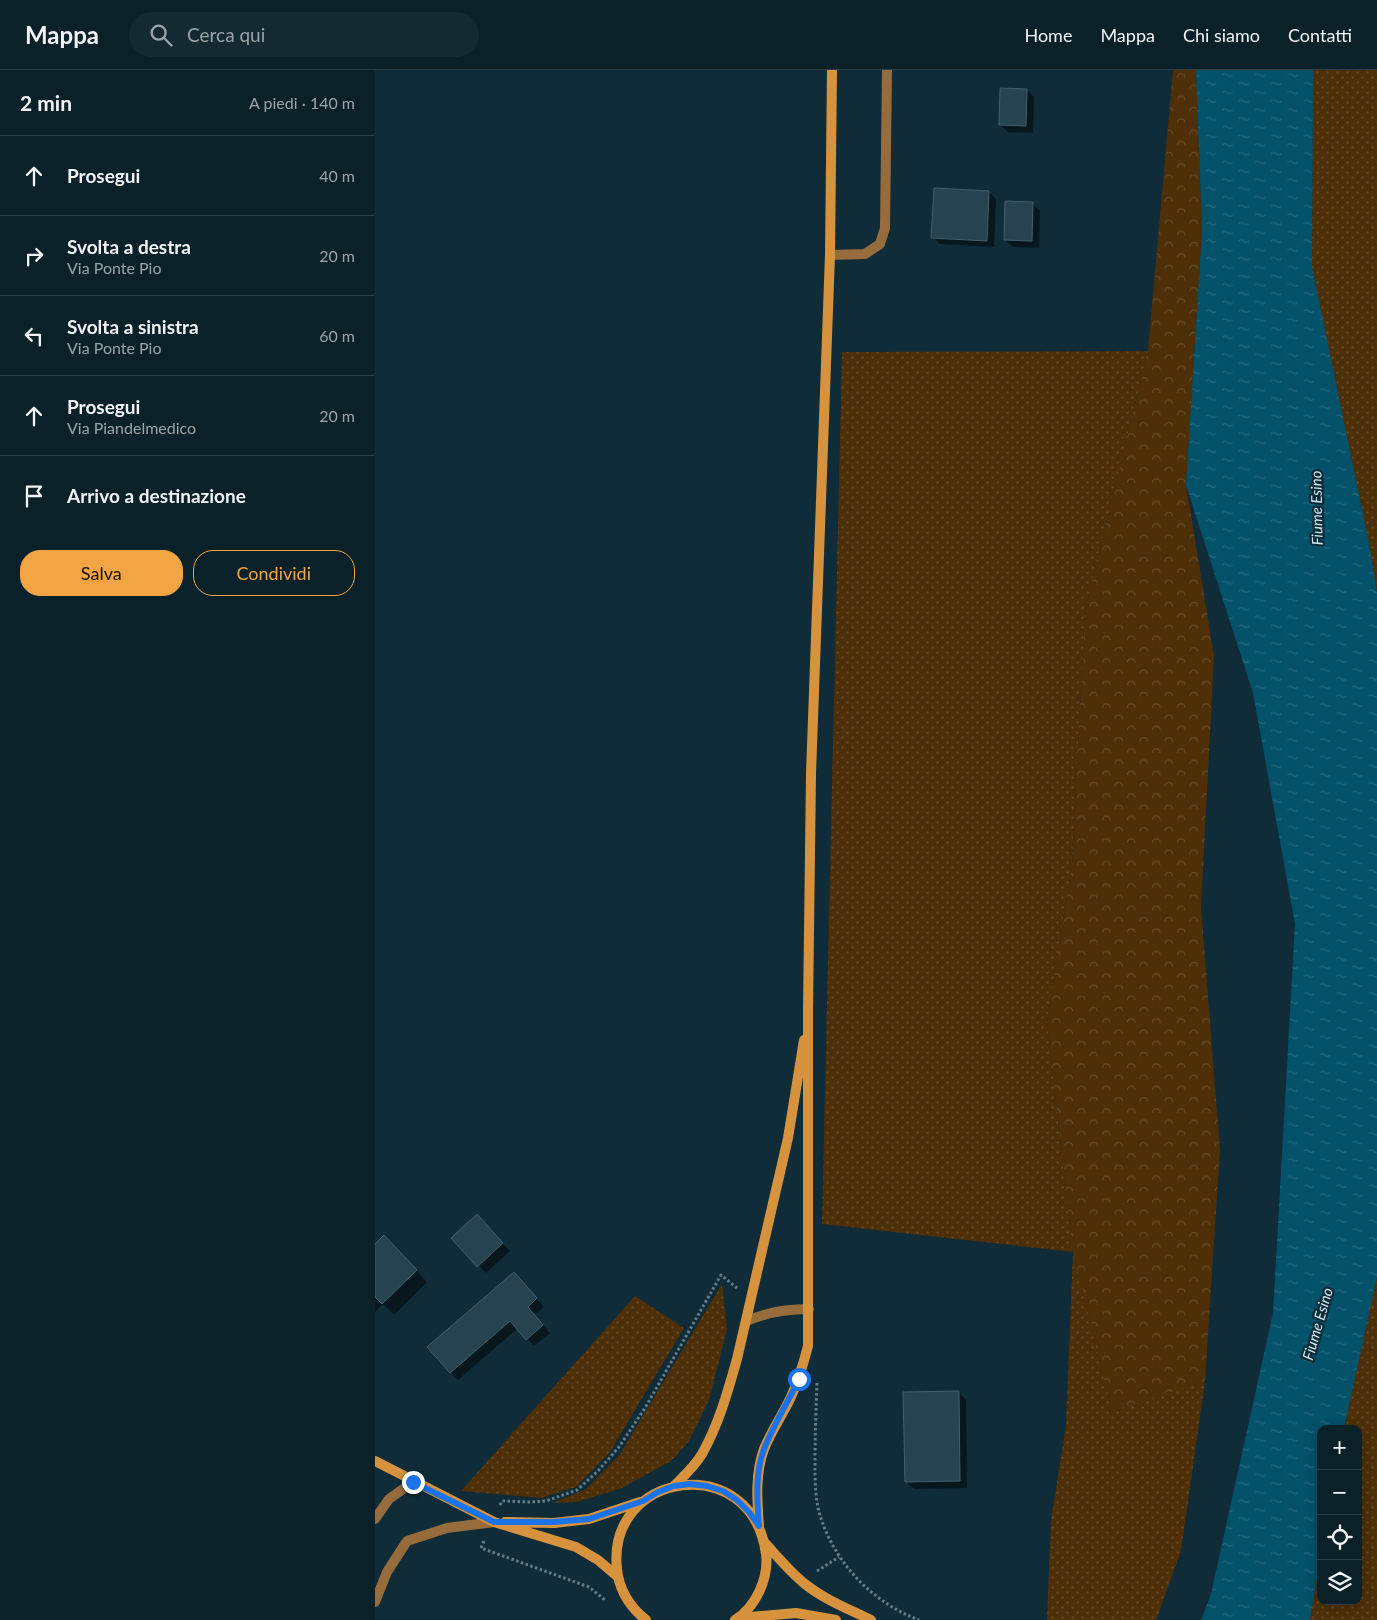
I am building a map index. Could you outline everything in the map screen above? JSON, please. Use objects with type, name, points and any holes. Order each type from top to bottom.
[{"type":"main road","points":[[737,1619],[750,1606],[759,1591],[765,1575],[767,1558],[759,1526],[756,1495],[759,1469],[764,1450],[774,1426],[789,1401],[799,1379],[808,1346],[808,1010],[812,763],[830,255],[832,70]]},
{"type":"main road","points":[[674,1486],[701,1455],[712,1433],[728,1391],[752,1299],[788,1138],[808,1010]]},
{"type":"main road","points":[[375,1462],[494,1522],[576,1547],[598,1560],[618,1577]]},
{"type":"main road","points":[[494,1522],[554,1522],[589,1519],[643,1501],[658,1492],[674,1486],[690,1484],[707,1486],[723,1491],[737,1500],[759,1526]]},
{"type":"main road","points":[[643,1501],[631,1513],[623,1528],[617,1544],[616,1560],[618,1577],[624,1593],[633,1607],[647,1620]]},
{"type":"main road","points":[[764,1542],[806,1584],[831,1600],[871,1620]]},
{"type":"main road","points":[[737,1619],[796,1613],[836,1620]]},
{"type":"street","points":[[830,255],[865,254],[880,244],[885,228],[887,70]]},
{"type":"street","points":[[747,1320],[762,1314],[791,1309],[809,1310]]},
{"type":"street","points":[[375,1518],[389,1499],[413,1482]]},
{"type":"street","points":[[375,1602],[387,1572],[407,1542],[447,1528],[494,1522]]},
{"type":"path","points":[[608,1606],[605,1598],[589,1587],[481,1548],[502,1501],[546,1501],[577,1490],[619,1448],[645,1408],[721,1276],[752,1299]]},
{"type":"path","points":[[817,1376],[815,1484],[819,1511],[827,1534],[839,1557],[861,1584],[885,1602],[919,1620]]},
{"type":"green space","points":[[1173,70],[1196,70],[1202,231],[1186,485],[1214,656],[1201,907],[1220,1150],[1205,1381],[1112,1411],[1073,1252],[1047,1022],[1072,864],[1085,610],[1148,351]]},
{"type":"green space","points":[[1313,70],[1377,70],[1377,593],[1370,548],[1312,267]]},
{"type":"green space","points":[[1148,351],[1085,610],[1072,864],[1047,1022],[1073,1252],[822,1224],[842,352]]},
{"type":"green space","points":[[1073,1252],[1112,1410],[1205,1381],[1181,1551],[1156,1620],[1047,1620],[1051,1521],[1066,1425]]},
{"type":"green space","points":[[1377,1277],[1377,1620],[1310,1620],[1317,1577],[1317,1605],[1362,1605],[1362,1425],[1345,1425]]},
{"type":"green space","points":[[722,1284],[727,1329],[709,1400],[689,1441],[671,1461],[622,1488],[577,1502],[553,1503],[586,1489],[620,1454]]},
{"type":"green space","points":[[635,1296],[684,1328],[610,1452],[576,1487],[541,1498],[461,1491]]},
{"type":"water","name":"Fiume Esino","points":[[1196,70],[1313,70],[1312,267],[1370,548],[1377,593],[1377,1277],[1345,1425],[1317,1425],[1317,1577],[1310,1620],[1201,1620],[1211,1594],[1273,1313],[1295,924],[1253,693],[1186,485],[1202,231]]},
{"type":"building","points":[[1000,88],[1027,89],[1026,126],[999,125]]},
{"type":"building","points":[[934,188],[989,191],[987,241],[931,238]]},
{"type":"building","points":[[1005,201],[1033,202],[1032,241],[1004,240]]},
{"type":"building","points":[[477,1214],[503,1243],[477,1267],[451,1238]]},
{"type":"building","points":[[384,1235],[417,1270],[382,1304],[375,1297],[375,1244]]},
{"type":"building","points":[[514,1272],[537,1298],[528,1307],[543,1325],[526,1340],[510,1321],[450,1373],[427,1347]]},
{"type":"building","points":[[959,1391],[960,1481],[905,1482],[903,1392]]},
{"type":"route","points":[[413,1482],[494,1522],[554,1522],[589,1519],[643,1501],[658,1492],[674,1486],[690,1484],[707,1486],[723,1491],[737,1500],[759,1526],[756,1495],[759,1469],[764,1450],[774,1426],[789,1401],[799,1379]]}]
